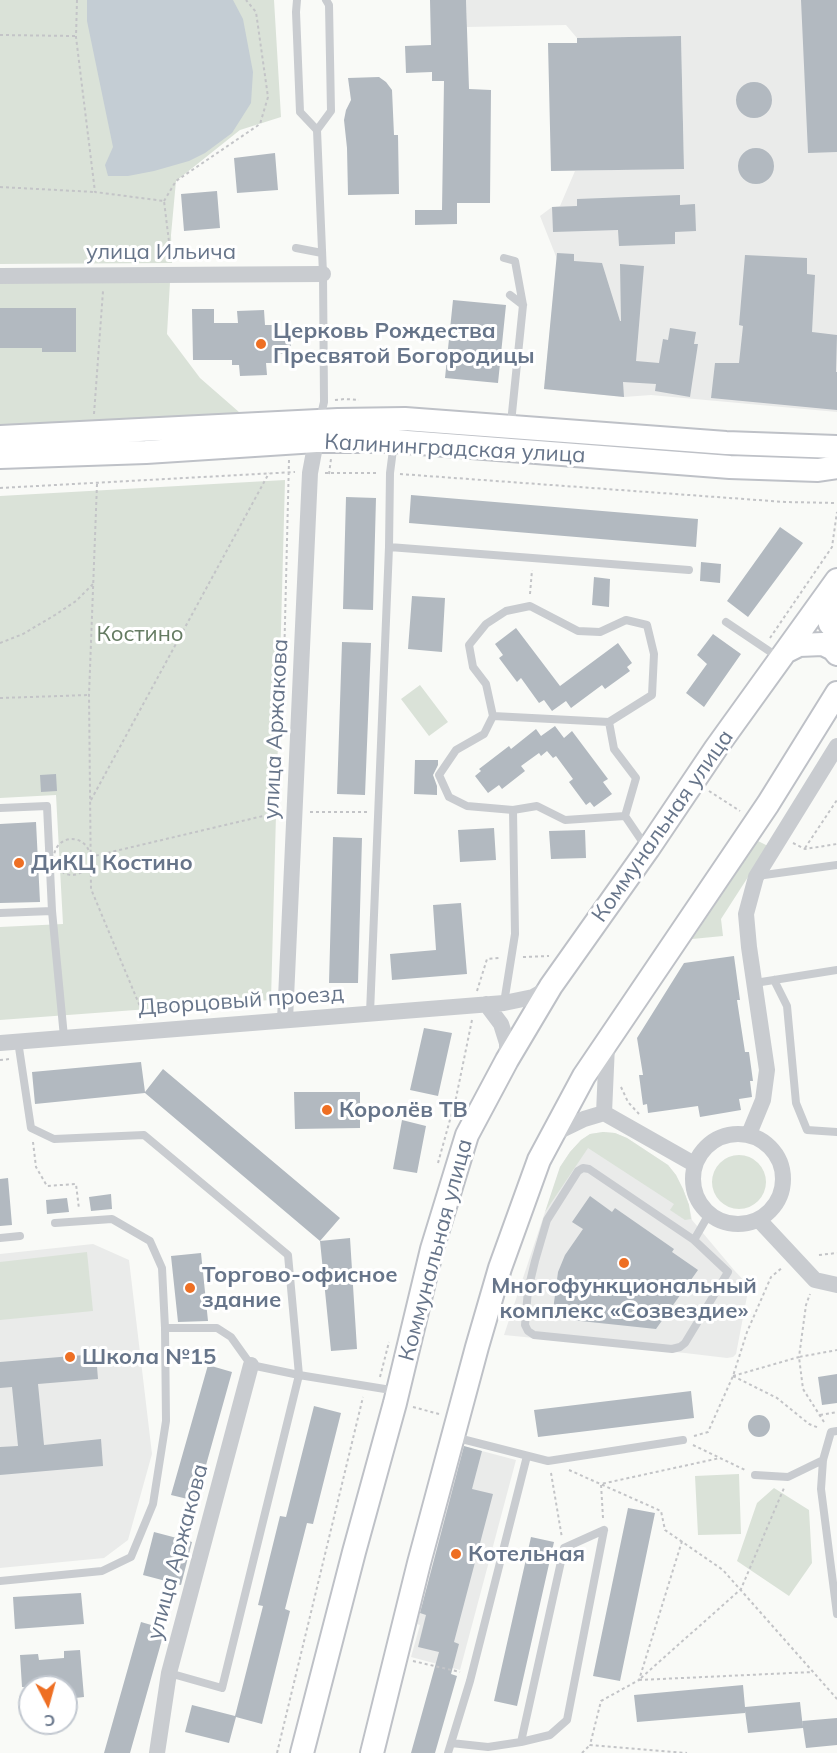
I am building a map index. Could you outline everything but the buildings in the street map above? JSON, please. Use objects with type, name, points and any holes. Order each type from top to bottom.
[{"type":"main road","name":"Калининградская улица","points":[[0,437],[405,419],[726,443],[837,447]]},
{"type":"main road","name":"Калининградская улица","points":[[0,458],[146,452],[289,442],[320,421],[394,441],[741,467],[807,470],[837,467]]},
{"type":"main road","name":"Коммунальная улица","points":[[834,584],[827,611],[830,624],[837,631]]},
{"type":"main road","name":"Коммунальная улица","points":[[302,1753],[398,1391],[432,1249],[466,1135],[551,986],[695,782],[716,748],[834,584]]},
{"type":"main road","points":[[784,655],[799,645],[823,644],[837,654]]},
{"type":"main road","points":[[372,1753],[419,1563],[500,1268],[539,1160],[584,1076],[756,821],[837,693]]},
{"type":"street","name":"улица Ильича","points":[[0,276],[323,274]]},
{"type":"street","name":"улица Аржакова","points":[[285,1020],[310,473],[320,421]]},
{"type":"street","points":[[749,1134],[763,1100],[767,1070],[746,914],[756,877],[837,746]]},
{"type":"street","name":"Дворцовый проезд","points":[[0,1042],[504,1003],[533,997],[551,986]]},
{"type":"street","points":[[486,1004],[501,1024],[507,1043],[507,1060]]},
{"type":"street","points":[[604,1113],[607,1041]]},
{"type":"street","points":[[553,1134],[584,1119],[604,1113],[694,1164]]},
{"type":"street","points":[[749,1134],[764,1141],[776,1154],[783,1171],[781,1192],[774,1206],[759,1220],[743,1224],[725,1222],[709,1214],[698,1201],[692,1183],[694,1164],[702,1150],[722,1135],[749,1134]]},
{"type":"street","points":[[759,1220],[815,1280],[837,1285]]},
{"type":"street","name":"улица Аржакова","points":[[157,1753],[169,1673],[251,1365]]},
{"type":"lane","points":[[297,0],[300,112],[317,130]]},
{"type":"lane","points":[[320,421],[323,274],[317,130],[331,111],[329,5],[326,0]]},
{"type":"lane","points":[[296,248],[322,253]]},
{"type":"lane","points":[[504,258],[515,261],[523,305],[512,426]]},
{"type":"lane","points":[[510,295],[523,305]]},
{"type":"lane","points":[[370,1013],[390,473],[394,441]]},
{"type":"lane","points":[[389,547],[688,570]]},
{"type":"lane","points":[[493,716],[609,722],[652,695],[654,654],[647,625],[626,620],[600,632],[578,631],[530,606],[506,610],[486,624],[469,645],[473,667],[486,684],[493,716],[484,734],[456,750],[439,776],[449,797],[467,806],[513,810],[537,806],[565,820],[625,816]]},
{"type":"lane","points":[[726,622],[784,655]]},
{"type":"lane","points":[[609,722],[614,749],[636,778],[625,816]]},
{"type":"lane","points":[[0,808],[48,806],[52,910],[64,1037]]},
{"type":"lane","points":[[504,1003],[514,934],[513,810]]},
{"type":"lane","points":[[625,816],[648,849]]},
{"type":"lane","points":[[756,877],[837,865]]},
{"type":"lane","points":[[0,913],[52,910]]},
{"type":"lane","points":[[755,982],[837,970]]},
{"type":"lane","points":[[774,980],[787,1006],[796,1104],[807,1130],[837,1132]]},
{"type":"lane","points":[[18,1041],[32,1128],[54,1139],[144,1135],[288,1255],[299,1375],[222,1688],[169,1673]]},
{"type":"lane","points":[[583,1168],[589,1169],[694,1240],[728,1272],[685,1343],[680,1347],[672,1349],[534,1335],[528,1331],[525,1325],[528,1290],[547,1220],[578,1172],[583,1168]]},
{"type":"lane","points":[[694,1240],[709,1214]]},
{"type":"lane","points":[[0,1581],[102,1571],[131,1557],[153,1504],[166,1421],[162,1268],[150,1241],[112,1219],[55,1223]]},
{"type":"lane","points":[[0,1238],[20,1236]]},
{"type":"lane","points":[[165,1328],[217,1328],[231,1337],[251,1365],[398,1391]]},
{"type":"lane","points":[[834,1432],[823,1460],[821,1489],[837,1614]]},
{"type":"lane","points":[[453,1437],[549,1461],[682,1440]]},
{"type":"lane","points":[[448,1753],[471,1675],[527,1456]]},
{"type":"lane","points":[[755,1475],[788,1477],[823,1460]]},
{"type":"lane","points":[[451,1743],[488,1747],[521,1742],[550,1735],[567,1720],[604,1530]]},
{"type":"lane","points":[[521,1742],[564,1548],[604,1530]]},
{"type":"path","points":[[77,0],[76,36],[95,192]]},
{"type":"path","points":[[173,275],[164,201],[176,181],[260,124],[268,97],[256,12],[246,0]]},
{"type":"path","points":[[0,35],[76,36]]},
{"type":"path","points":[[0,188],[95,192],[164,201]]},
{"type":"path","points":[[93,417],[104,275]]},
{"type":"path","points":[[320,421],[345,399],[369,401]]},
{"type":"path","points":[[283,706],[289,442]]},
{"type":"path","points":[[0,488],[290,472],[390,473],[785,502],[837,503]]},
{"type":"path","points":[[90,802],[269,473]]},
{"type":"path","points":[[97,483],[89,695],[91,889],[144,1016]]},
{"type":"path","points":[[530,606],[532,558]]},
{"type":"path","points":[[0,643],[23,634],[56,615],[76,601],[94,583]]},
{"type":"path","points":[[0,698],[89,695]]},
{"type":"path","points":[[695,782],[756,821]]},
{"type":"path","points":[[805,849],[837,800]]},
{"type":"path","points":[[833,807],[837,809]]},
{"type":"path","points":[[90,857],[279,812],[378,812]]},
{"type":"path","points":[[77,839],[87,846],[90,857],[82,872],[71,874],[60,870],[55,854],[57,848],[65,840],[77,839]]},
{"type":"path","points":[[32,1128],[36,1167],[47,1186],[76,1184],[81,1221]]},
{"type":"path","points":[[819,1255],[837,1253]]},
{"type":"path","points":[[682,1440],[708,1432],[733,1376],[747,1332],[771,1277],[784,1266]]},
{"type":"path","points":[[815,1280],[806,1305],[799,1357],[804,1389],[834,1432]]},
{"type":"path","points":[[733,1376],[799,1357],[837,1350]]},
{"type":"path","points":[[733,1376],[777,1398],[809,1424],[834,1432]]},
{"type":"path","points":[[277,1753],[363,1395]]},
{"type":"path","points":[[820,1415],[837,1412]]},
{"type":"path","points":[[682,1440],[755,1475]]},
{"type":"path","points":[[601,1484],[720,1458]]},
{"type":"path","points":[[549,1461],[661,1511],[665,1530],[723,1570],[837,1699]]},
{"type":"path","points":[[549,1461],[564,1548]]},
{"type":"path","points":[[582,1753],[590,1745],[601,1701],[639,1680],[741,1589],[788,1477]]},
{"type":"path","points":[[601,1484],[604,1530]]},
{"type":"path","points":[[639,1680],[682,1541]]},
{"type":"path","points":[[410,1660],[471,1675]]},
{"type":"path","points":[[639,1680],[813,1672]]},
{"type":"path","points":[[590,1745],[687,1753]]},
{"type":"path","points":[[622,1748],[622,1753]]},
{"type":"shaded area","points":[[87,0],[233,0],[243,19],[253,72],[251,103],[232,133],[205,153],[189,161],[128,176],[108,176],[105,165],[113,147],[87,21]]},
{"type":"shaded area","points":[[466,0],[837,0],[837,412],[651,395],[624,397],[544,389],[557,259],[540,216],[552,207],[560,206],[575,171],[684,168],[681,36],[577,38],[566,25],[467,27]]},
{"type":"shaded area","points":[[615,1133],[627,1138],[668,1165],[683,1189],[692,1220],[749,1286],[736,1354],[733,1357],[504,1335],[560,1167],[581,1140],[590,1134]]},
{"type":"shaded area","name":"Школа №15","points":[[93,1244],[129,1260],[152,1454],[128,1540],[104,1558],[0,1568],[0,1254]]},
{"type":"shaded area","points":[[463,1446],[516,1460],[460,1670],[411,1657],[420,1625],[417,1624]]},
{"type":"green space","points":[[0,0],[274,0],[281,117],[240,130],[176,181],[171,235],[172,263],[0,264]]},
{"type":"green space","points":[[170,282],[167,334],[200,378],[239,412],[219,419],[0,432],[0,283]]},
{"type":"green space","name":"Костино","points":[[285,480],[271,1000],[0,1020],[0,927],[63,924],[56,795],[0,798],[0,496]]},
{"type":"green space","points":[[420,685],[448,722],[429,736],[401,699]]},
{"type":"green space","points":[[758,841],[768,846],[721,919],[723,936],[692,939]]},
{"type":"green space","points":[[615,1133],[627,1138],[668,1165],[683,1189],[691,1219],[685,1220],[670,1210],[674,1204],[588,1148],[545,1212],[560,1167],[570,1152],[590,1134]]},
{"type":"green space","points":[[739,1155],[749,1157],[758,1163],[764,1172],[766,1182],[764,1192],[758,1201],[749,1207],[739,1209],[729,1207],[720,1201],[714,1192],[712,1182],[714,1172],[720,1163],[729,1157]]},
{"type":"green space","points":[[87,1252],[93,1311],[0,1320],[0,1262]]},
{"type":"green space","points":[[739,1474],[741,1534],[698,1535],[695,1476]]},
{"type":"green space","points":[[774,1488],[809,1510],[812,1563],[789,1596],[737,1561],[757,1503]]},
{"type":"place","name":"Церковь Рождества Пресвятой Богородицы","points":[[261,344]]},
{"type":"place","name":"ДиКЦ Костино","points":[[19,863]]},
{"type":"place","name":"Королёв ТВ","points":[[327,1110]]},
{"type":"place","name":"Многофункциональный комплекс «Созвездие»","points":[[624,1263]]},
{"type":"place","name":"Торгово-офисное здание","points":[[190,1288]]},
{"type":"place","name":"Школа №15","points":[[70,1357]]},
{"type":"place","name":"Котельная","points":[[456,1554]]}]
